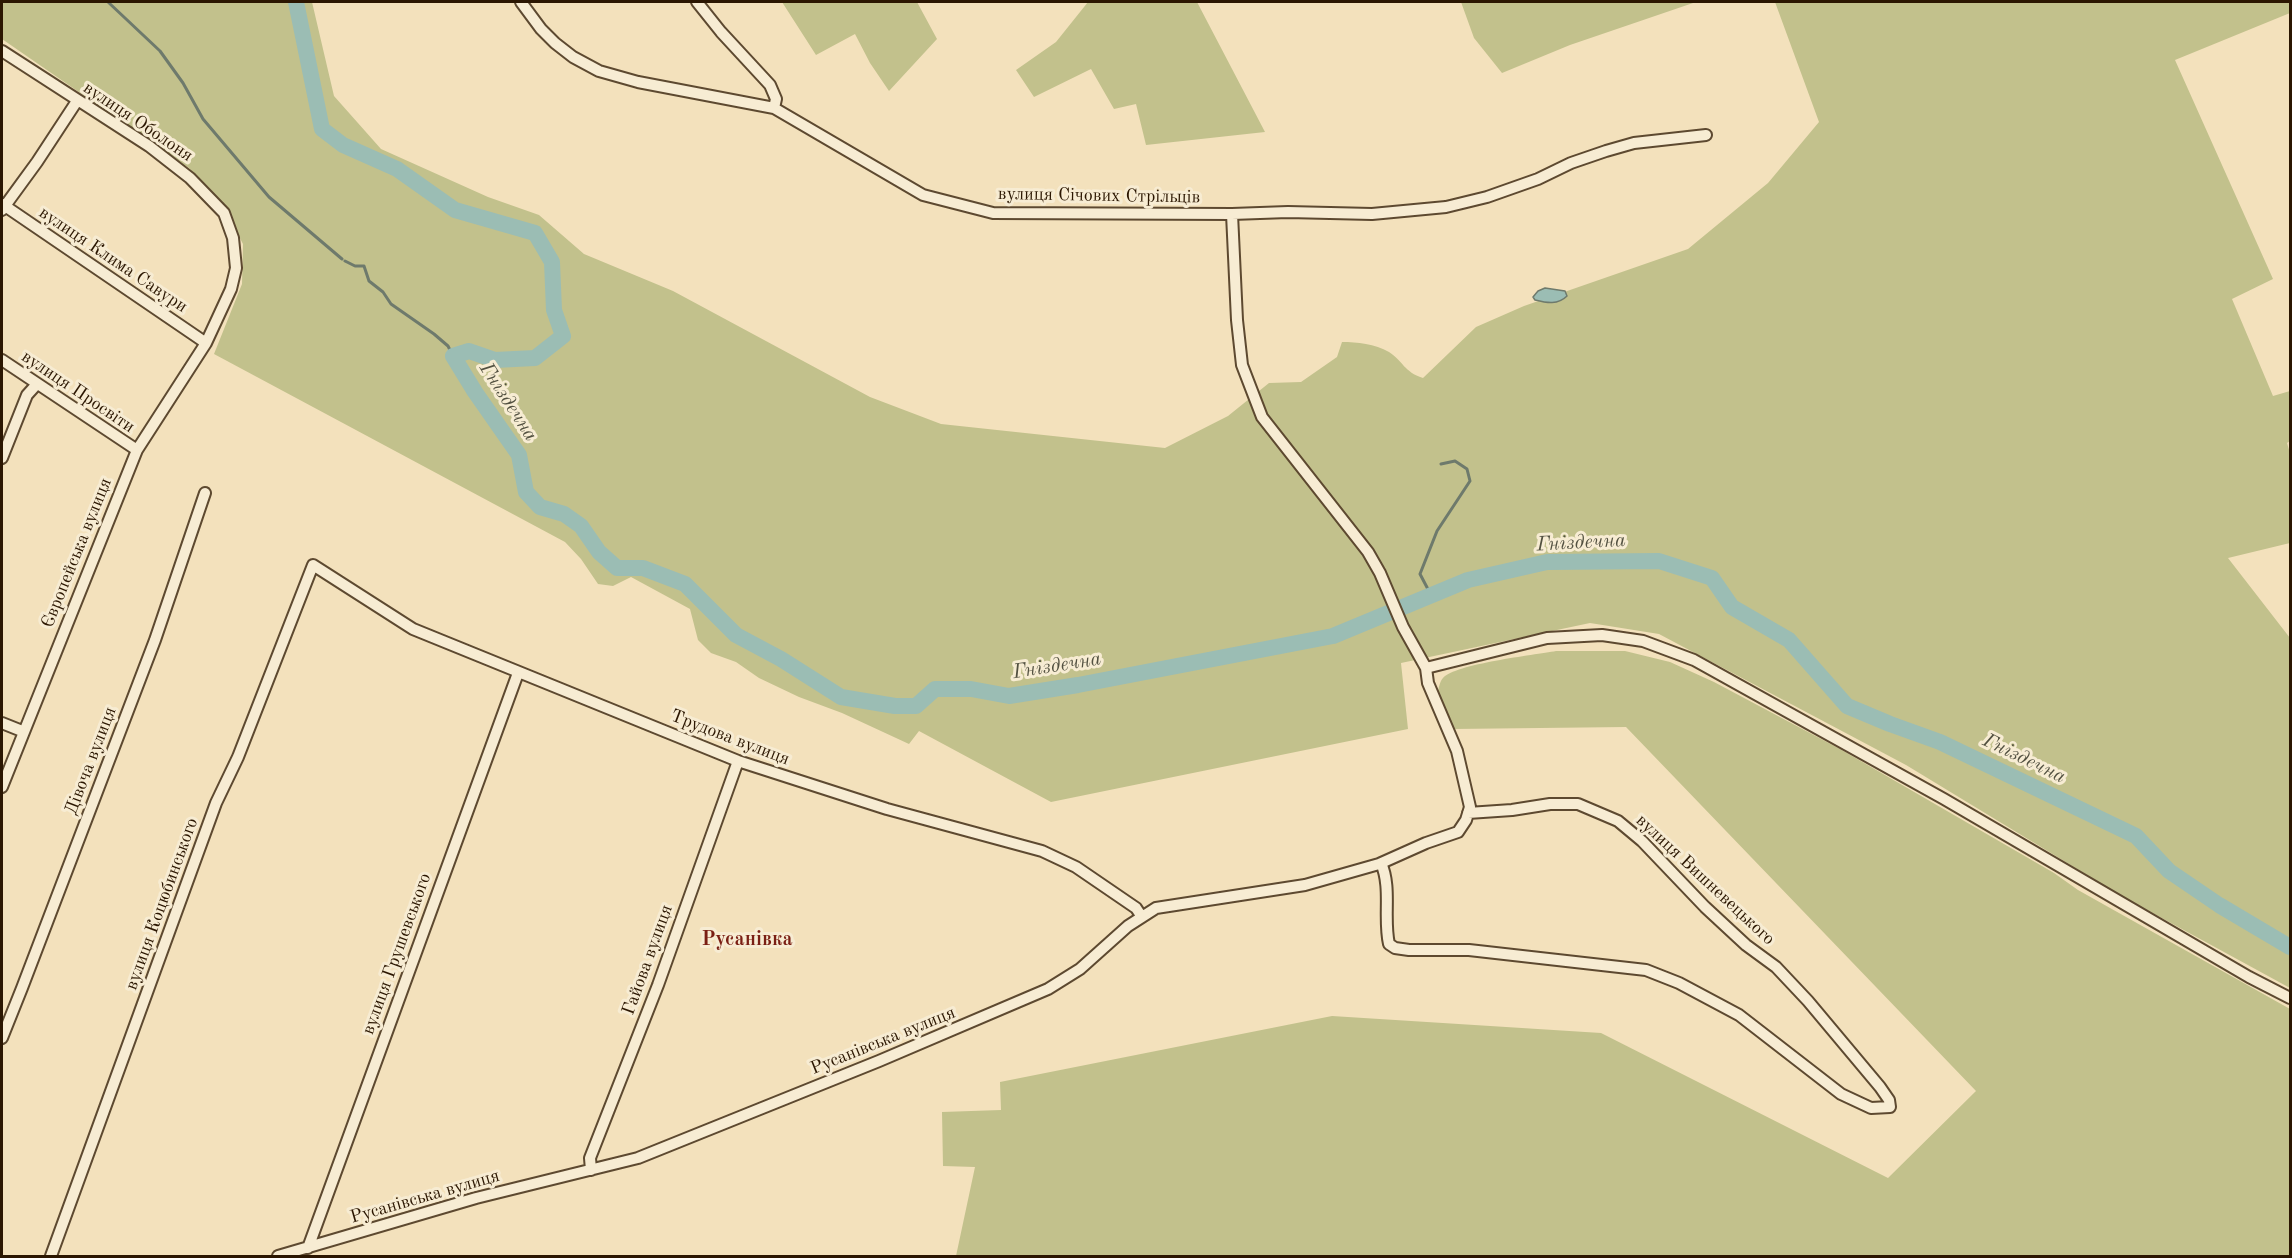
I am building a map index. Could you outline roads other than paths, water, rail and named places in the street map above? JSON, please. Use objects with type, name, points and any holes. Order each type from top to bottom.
[{"type":"street","name":"вулиця Січових Стрільців","points":[[521,2],[541,29],[555,43],[573,57],[599,71],[638,82],[774,108],[923,195],[993,213],[1372,214],[1446,207],[1487,197],[1538,179],[1571,163],[1634,143],[1706,135]]},
{"type":"street","points":[[697,2],[770,85],[776,99],[774,108]]},
{"type":"street","name":"вулиця Оболоня","points":[[2,51],[149,146],[190,178],[224,213],[234,237],[236,268],[231,289],[206,343]]},
{"type":"street","points":[[2,207],[37,162],[77,101]]},
{"type":"street","name":"вулиця Клима Савури","points":[[2,207],[206,343]]},
{"type":"street","points":[[1232,214],[1237,320],[1242,365],[1262,417],[1368,552],[1402,627],[1426,668],[1428,683],[1457,751],[1470,807],[1468,813]]},
{"type":"street","name":"Європейська вулиця","points":[[2,787],[22,731],[137,450],[206,343]]},
{"type":"street","name":"вулиця Просвіти","points":[[2,360],[137,450]]},
{"type":"street","points":[[2,458],[27,395],[37,384]]},
{"type":"street","name":"Дівоча вулиця","points":[[2,1038],[155,640],[205,492]]},
{"type":"street","name":"Трудова вулиця","points":[[313,565],[413,629],[738,761],[887,809],[1042,851],[1076,867],[1136,908],[1142,917]]},
{"type":"street","name":"вулиця Коцюбинського","points":[[51,1257],[216,803],[238,758],[313,565]]},
{"type":"street","points":[[1426,668],[1547,638],[1602,635],[1643,641],[1694,660],[1944,799],[2249,977],[2290,998]]},
{"type":"street","name":"вулиця Грушевського","points":[[308,1248],[518,673]]},
{"type":"street","points":[[2,723],[22,731]]},
{"type":"street","name":"Гайова вулиця","points":[[591,1170],[590,1158],[658,984],[738,761]]},
{"type":"street","name":"вулиця Вишневецького","points":[[1382,863],[1386,873],[1386,932],[1389,944],[1395,948],[1469,950],[1646,970],[1679,983],[1739,1015],[1841,1094],[1871,1108],[1890,1107],[1889,1100],[1880,1087],[1808,1001],[1776,967],[1746,945],[1705,907],[1642,841],[1618,821],[1578,804],[1550,804],[1512,810],[1468,813]]},
{"type":"street","name":"Русанівська вулиця","points":[[278,1257],[476,1198],[638,1158],[879,1061],[1048,989],[1080,969],[1128,926],[1156,908],[1305,885],[1382,863],[1426,843],[1458,832],[1468,813]]},
{"type":"water","points":[[1545,288],[1565,291],[1567,296],[1556,302],[1535,300],[1533,297],[1538,291]]},
{"type":"waterway","points":[[108,2],[160,51],[183,83],[203,119],[269,197],[342,259]]},
{"type":"waterway","name":"Гніздечна","points":[[296,2],[322,129],[343,145],[397,169],[455,210],[535,233],[552,262],[554,310],[563,336],[535,358],[495,360],[469,351],[453,356],[519,455],[526,492],[540,507],[564,514],[581,526],[599,552],[617,568],[643,568],[685,584],[736,635],[781,659],[841,697],[895,706],[916,706],[935,689],[971,689],[1009,696],[1078,685],[1333,636],[1468,580],[1547,562],[1659,561],[1712,578],[1732,607],[1789,640],[1847,706],[1940,742],[2136,836],[2169,871],[2219,905],[2290,947]]},
{"type":"waterway","points":[[345,261],[355,266],[364,266],[369,281],[383,292],[391,304],[434,334],[448,346],[453,356]]},
{"type":"waterway","points":[[1431,595],[1420,574],[1437,531],[1470,481],[1467,469],[1455,461],[1441,464]]},
{"type":"district","name":"Русанівка","points":[[747,940]]}]
